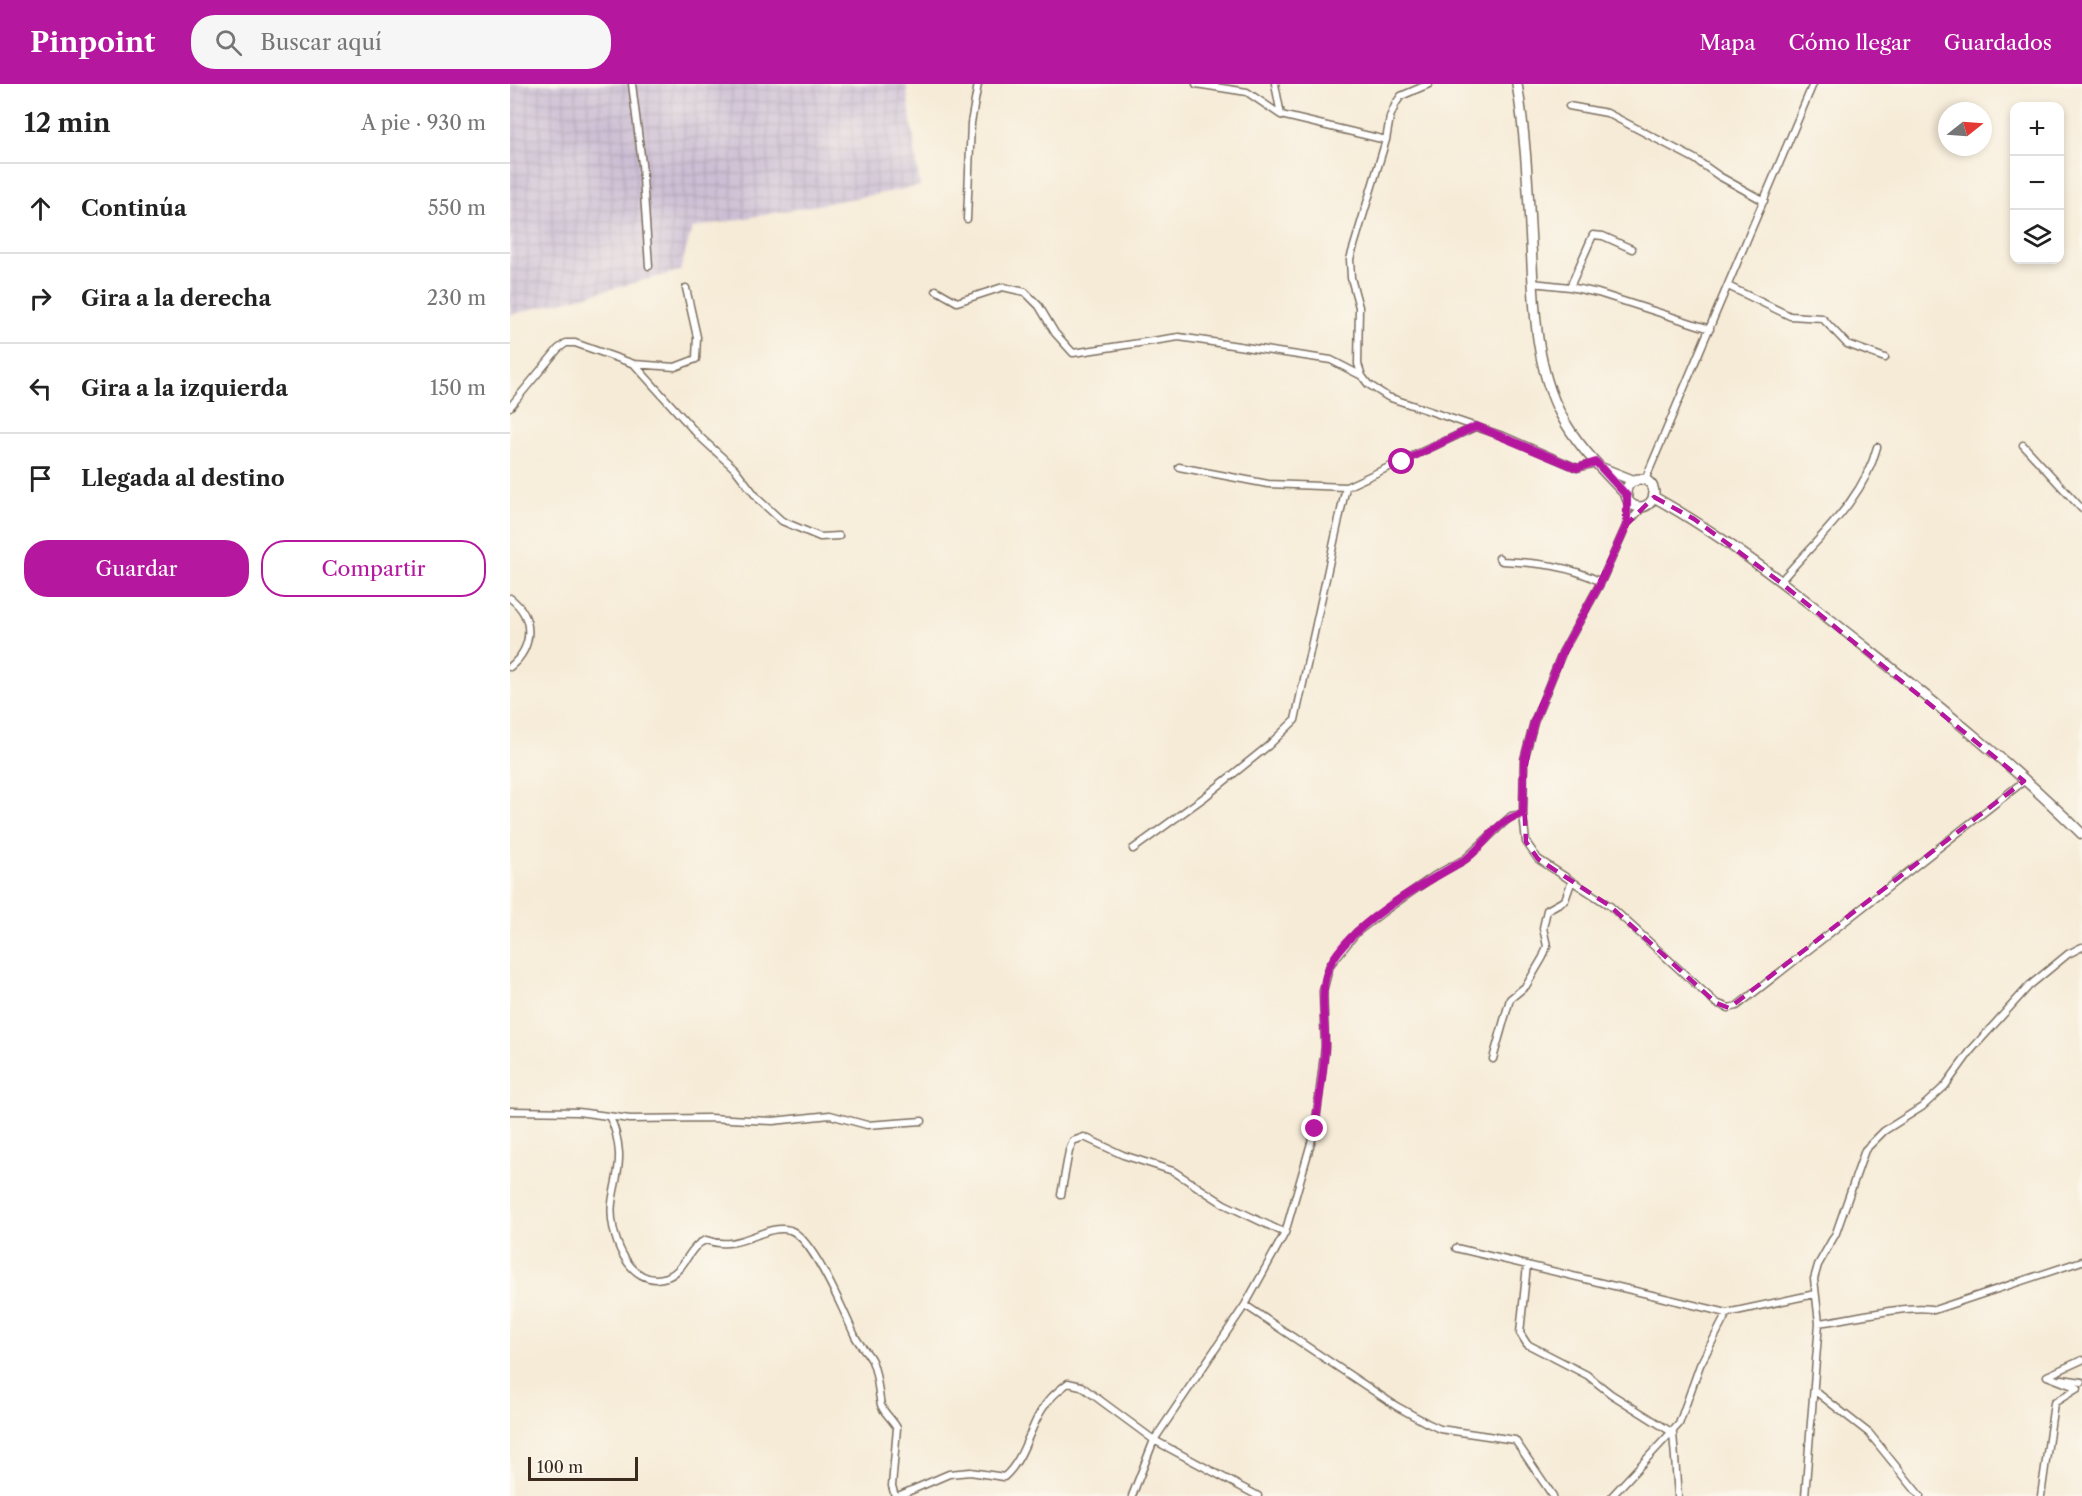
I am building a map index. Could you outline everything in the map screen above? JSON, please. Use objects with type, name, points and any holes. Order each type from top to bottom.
[{"type":"main road","points":[[1518,84],[1532,283],[1544,367],[1552,396],[1569,430],[1598,465],[1628,499],[1635,506],[1643,507],[1650,504],[1654,497],[1652,485],[1598,465]]},
{"type":"main road","points":[[1628,499],[1627,489],[1640,481]]},
{"type":"main road","points":[[1654,497],[1694,519],[1900,675],[2082,834]]},
{"type":"street","points":[[632,84],[642,164],[649,266]]},
{"type":"street","points":[[967,219],[971,123],[978,84]]},
{"type":"street","points":[[1196,84],[1247,92],[1281,115],[1386,140]]},
{"type":"street","points":[[1275,84],[1281,115]]},
{"type":"street","points":[[1429,84],[1401,96],[1390,117],[1386,140],[1350,258],[1350,278],[1359,308],[1358,364],[1362,376],[1368,384],[1388,397],[1476,426],[1577,468],[1598,465]]},
{"type":"street","points":[[1640,481],[1710,329],[1814,84]]},
{"type":"street","points":[[1569,106],[1607,113],[1695,159],[1719,176],[1764,201]]},
{"type":"street","points":[[1570,287],[1593,235],[1603,236],[1632,249]]},
{"type":"street","points":[[1532,283],[1598,293],[1710,329]]},
{"type":"street","points":[[1728,286],[1790,315],[1822,318],[1830,323],[1847,344],[1885,358]]},
{"type":"street","points":[[936,290],[957,302],[1003,287],[1025,292],[1039,306],[1055,333],[1073,353],[1179,337],[1331,360],[1362,376]]},
{"type":"street","points":[[510,407],[558,349],[566,343],[575,343],[634,364],[675,367],[696,359],[697,337],[686,288]]},
{"type":"street","points":[[634,364],[699,436],[735,469],[759,500],[782,521],[820,537],[839,536]]},
{"type":"street","points":[[1179,467],[1268,484],[1346,487],[1476,426]]},
{"type":"street","points":[[2023,445],[2082,509]]},
{"type":"street","points":[[1780,582],[1846,507],[1870,472],[1877,447]]},
{"type":"street","points":[[1133,849],[1206,796],[1276,739],[1295,720],[1346,487]]},
{"type":"street","points":[[1627,524],[1628,499]]},
{"type":"street","points":[[1643,507],[1627,524],[1601,582],[1562,653],[1534,722],[1524,760],[1523,814],[1526,842],[1538,859],[1571,883],[1610,906],[1716,1003],[1730,1008],[1737,1006],[2024,781]]},
{"type":"street","points":[[1499,558],[1502,561],[1559,566],[1577,570],[1601,582]]},
{"type":"street","points":[[510,598],[524,612],[528,629],[525,652],[510,666]]},
{"type":"street","points":[[1132,1496],[1154,1440],[1245,1305],[1285,1233],[1315,1129],[1325,1047],[1323,991],[1330,965],[1357,932],[1386,909],[1434,876],[1466,860],[1511,816],[1523,814]]},
{"type":"street","points":[[1493,1059],[1510,999],[1526,986],[1547,946],[1543,928],[1546,910],[1565,900],[1571,883]]},
{"type":"street","points":[[1805,1496],[1819,1323],[1815,1294],[1818,1265],[1836,1233],[1865,1150],[1884,1131],[1922,1107],[1946,1086],[1972,1049],[2030,986],[2068,954],[2082,947]]},
{"type":"street","points":[[510,1111],[578,1112],[610,1118],[773,1121],[830,1115],[867,1125],[922,1121]]},
{"type":"street","points":[[610,1118],[616,1130],[619,1150],[612,1218],[620,1248],[631,1268],[652,1277],[668,1277],[688,1260],[695,1245],[706,1240],[726,1245],[778,1229],[792,1231],[798,1236],[819,1264],[850,1320],[854,1334],[872,1360],[882,1408],[897,1428],[892,1486],[896,1496],[949,1474],[970,1472],[1004,1478],[1017,1467],[1030,1434],[1049,1400],[1068,1383],[1081,1386],[1154,1440],[1258,1496]]},
{"type":"street","points":[[1061,1195],[1069,1151],[1073,1141],[1084,1137],[1123,1155],[1173,1171],[1224,1204],[1285,1233]]},
{"type":"street","points":[[1456,1248],[1728,1313],[1815,1294]]},
{"type":"street","points":[[1819,1323],[1928,1308],[1934,1311],[2082,1261]]},
{"type":"street","points":[[1527,1265],[1520,1333],[1527,1344],[1587,1375],[1611,1394],[1673,1433]]},
{"type":"street","points":[[1245,1305],[1396,1406],[1427,1423],[1454,1431],[1515,1440],[1553,1496]]},
{"type":"street","points":[[1612,1496],[1673,1433],[1700,1365],[1728,1313]]},
{"type":"street","points":[[2047,1376],[2082,1360]]},
{"type":"street","points":[[2047,1376],[2082,1382]]},
{"type":"street","points":[[2041,1496],[2054,1403],[2078,1388],[2047,1376]]},
{"type":"street","points":[[1815,1391],[1869,1433],[1920,1496]]},
{"type":"street","points":[[1673,1433],[1678,1496]]},
{"type":"highlighted area","points":[[1654,497],[1694,519],[1780,582],[2024,781],[1729,1008],[1716,1003],[1610,906],[1538,859],[1526,842],[1523,781],[1534,722],[1627,524]]},
{"type":"shaded area","points":[[510,84],[906,84],[920,186],[692,228],[680,271],[510,315]]},
{"type":"route","points":[[1315,1129],[1325,1047],[1323,991],[1330,965],[1357,932],[1386,909],[1434,876],[1466,860],[1511,816],[1523,814],[1524,760],[1534,722],[1562,653],[1601,582],[1627,524],[1629,501],[1627,496],[1596,462],[1585,468],[1577,468],[1476,426],[1402,462]]}]
